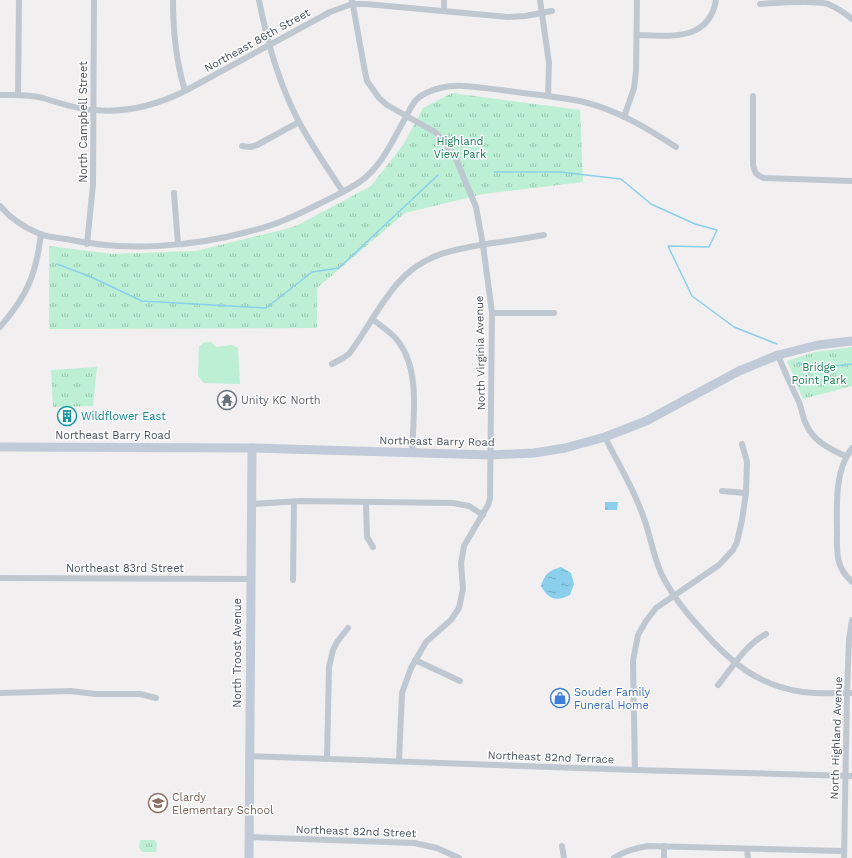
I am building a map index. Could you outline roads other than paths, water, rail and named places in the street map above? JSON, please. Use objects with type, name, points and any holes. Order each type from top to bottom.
[{"type":"main road","name":"Northeast Barry Road","points":[[0,447],[252,448],[491,455],[534,453],[565,448],[604,437],[646,421],[739,371],[778,355],[818,345],[852,341]]},
{"type":"main road","name":"North Troost Avenue","points":[[249,858],[252,448]]},
{"type":"street","points":[[18,94],[19,0]]},
{"type":"street","name":"North Campbell Street","points":[[87,244],[93,185],[94,0]]},
{"type":"street","points":[[173,0],[177,54],[180,75],[185,91]]},
{"type":"street","points":[[259,0],[275,66],[289,102],[299,122],[342,192]]},
{"type":"street","points":[[444,0],[444,10]]},
{"type":"street","points":[[540,0],[550,63],[548,96]]},
{"type":"street","points":[[624,117],[634,88],[637,0]]},
{"type":"street","points":[[637,35],[672,36],[692,33],[710,17],[716,0]]},
{"type":"street","name":"Northeast 86th Street","points":[[0,94],[18,94],[42,98],[94,110],[125,110],[168,100],[330,12],[352,2],[508,17],[552,11]]},
{"type":"street","name":"North Virginia Avenue","points":[[352,2],[367,81],[379,98],[387,105],[435,132],[450,149],[456,159],[476,207],[492,312],[490,498],[488,505],[468,538],[462,554],[463,590],[459,608],[451,620],[426,642],[411,668],[402,693],[399,761]]},
{"type":"street","points":[[760,4],[827,4],[836,8],[852,19]]},
{"type":"street","points":[[0,206],[15,220],[40,234],[87,244],[128,246],[178,244],[216,239],[251,231],[280,222],[360,182],[374,170],[386,153],[417,99],[426,93],[441,88],[468,87],[548,96],[584,102],[624,117],[649,130],[676,147]]},
{"type":"street","points":[[753,96],[753,165],[757,176],[764,178],[852,181]]},
{"type":"street","points":[[242,146],[250,147],[257,145],[299,122]]},
{"type":"street","points":[[174,193],[178,244]]},
{"type":"street","points":[[0,327],[20,303],[32,280],[36,266],[40,234]]},
{"type":"street","points":[[332,364],[349,354],[396,285],[415,267],[430,258],[448,251],[544,235]]},
{"type":"street","points":[[492,312],[554,313]]},
{"type":"street","points":[[372,319],[398,342],[410,364],[413,378],[412,453]]},
{"type":"street","points":[[778,355],[798,400],[805,423],[824,445],[845,456]]},
{"type":"street","points":[[604,437],[642,514],[664,579],[674,596],[717,647],[736,664],[757,677],[782,687],[805,692],[849,693]]},
{"type":"street","points":[[635,770],[633,661],[636,643],[641,628],[650,614],[663,602],[719,565],[733,550],[737,542],[746,493],[747,462],[742,444]]},
{"type":"street","points":[[852,448],[845,456],[838,490],[838,554],[840,565],[844,574],[852,582]]},
{"type":"street","points":[[722,491],[746,493]]},
{"type":"street","points":[[252,504],[294,502],[453,504],[469,506],[482,515]]},
{"type":"street","points":[[293,580],[294,502]]},
{"type":"street","points":[[366,503],[367,537],[373,547]]},
{"type":"street","name":"Northeast 83rd Street","points":[[0,578],[250,579]]},
{"type":"street","name":"North Highland Avenue","points":[[844,855],[845,776],[849,693],[849,640],[852,620]]},
{"type":"street","points":[[327,758],[329,667],[335,646],[348,628]]},
{"type":"street","points":[[718,685],[748,648],[757,639],[766,634]]},
{"type":"street","points":[[415,660],[460,681]]},
{"type":"street","points":[[0,693],[72,691],[95,694],[140,694],[156,698]]},
{"type":"street","name":"Northeast 82nd Terrace","points":[[249,756],[852,776]]},
{"type":"street","name":"Northeast 82nd Street","points":[[249,837],[414,843],[437,848],[459,858]]},
{"type":"street","points":[[562,846],[564,858]]},
{"type":"street","points":[[614,858],[625,851],[639,847],[664,846],[844,855]]},
{"type":"street","points":[[664,846],[664,858]]},
{"type":"street","points":[[747,849],[748,858]]},
{"type":"water","points":[[605,502],[618,502],[617,510],[605,510]]},
{"type":"water","points":[[561,567],[571,573],[574,584],[570,595],[557,599],[547,594],[541,586],[548,573]]},
{"type":"waterway","points":[[494,172],[560,172],[621,179],[651,204],[695,224],[717,230],[709,247],[668,246],[692,296],[734,327],[777,344]]},
{"type":"waterway","points":[[57,264],[91,277],[142,301],[266,308],[312,272],[339,268],[438,175]]},
{"type":"waterway","points":[[798,363],[820,368],[852,364]]},
{"type":"place","name":"Unity KC North","points":[[227,400]]},
{"type":"place","name":"Wildflower East","points":[[67,416]]},
{"type":"place","name":"Souder Family Funeral Home","points":[[560,698]]},
{"type":"place","name":"Clardy Elementary School","points":[[158,803]]},
{"type":"park label","name":"Highland View Park","points":[[460,147]]},
{"type":"park label","name":"Bridge Point Park","points":[[819,373]]}]
